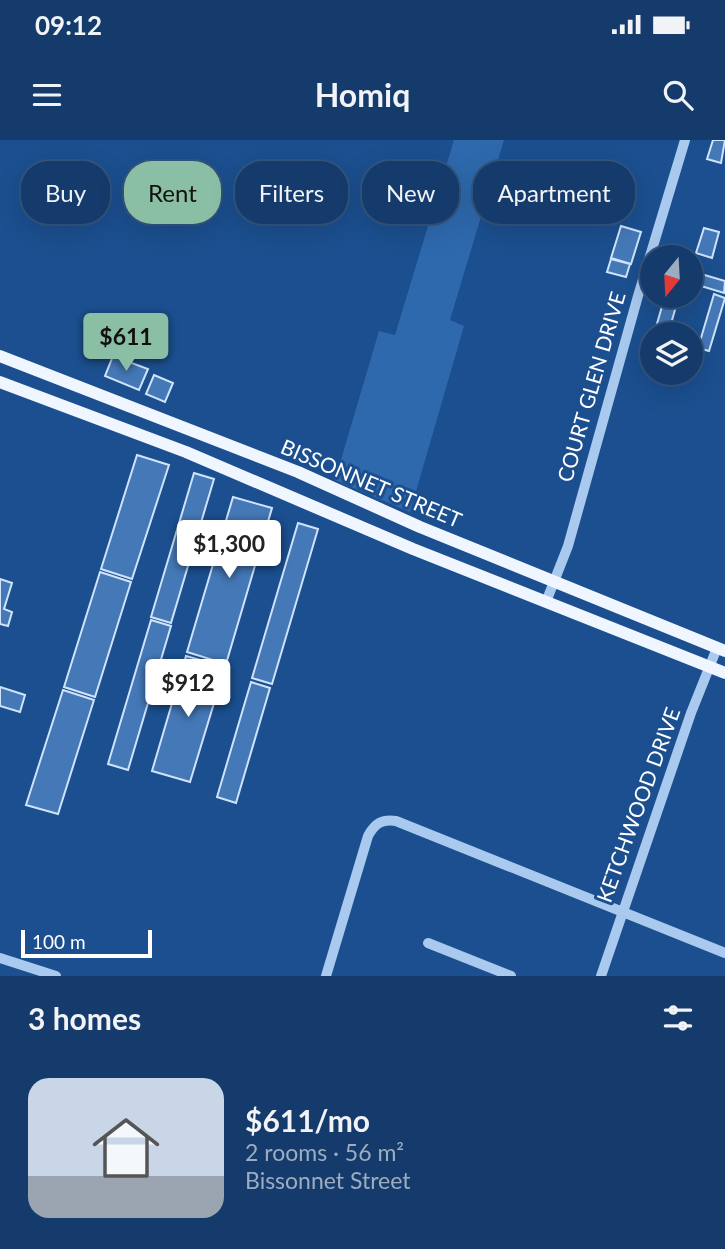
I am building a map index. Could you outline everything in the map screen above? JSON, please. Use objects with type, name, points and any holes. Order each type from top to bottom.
[{"type":"main road","name":"BISSONNET STREET","points":[[0,356],[298,472],[555,583],[721,650]]},
{"type":"main road","name":"BISSONNET STREET","points":[[0,382],[186,452],[412,549],[725,673]]},
{"type":"main road","points":[[74,410],[81,388]]},
{"type":"street","name":"COURT GLEN DRIVE","points":[[545,602],[555,583],[685,140]]},
{"type":"street","name":"KETCHWOOD DRIVE","points":[[601,976],[621,912],[709,667],[721,650]]},
{"type":"street","points":[[326,976],[368,836],[374,825],[385,819],[396,821],[725,953]]},
{"type":"street","points":[[428,943],[511,976]]},
{"type":"street","points":[[0,958],[56,976]]},
{"type":"shaded area","points":[[454,140],[504,140],[498,161],[473,161],[473,224],[479,224],[450,320],[464,326],[410,512],[335,480],[379,331],[395,335],[429,224],[459,224],[459,161],[448,161]]},
{"type":"building","points":[[713,140],[725,140],[721,163],[707,159]]},
{"type":"building","points":[[621,226],[641,232],[631,264],[611,258]]},
{"type":"building","points":[[704,228],[719,232],[712,258],[704,256],[704,245],[699,245]]},
{"type":"building","points":[[611,259],[630,264],[626,277],[607,272]]},
{"type":"building","points":[[704,275],[725,281],[724,293],[704,287]]},
{"type":"building","points":[[714,294],[725,298],[709,351],[703,349],[703,331]]},
{"type":"building","points":[[662,308],[676,308],[671,322],[657,322]]},
{"type":"building","points":[[113,356],[148,369],[139,390],[105,376]]},
{"type":"building","points":[[154,375],[173,383],[165,402],[146,394]]},
{"type":"building","points":[[137,455],[169,465],[132,579],[101,569]]},
{"type":"building","points":[[194,473],[214,479],[171,623],[151,617]]},
{"type":"building","points":[[233,497],[272,508],[226,664],[187,652]]},
{"type":"building","points":[[298,523],[318,529],[272,684],[252,678]]},
{"type":"building","points":[[100,572],[131,582],[95,697],[64,687]]},
{"type":"building","points":[[0,579],[12,583],[4,609],[12,612],[8,626],[0,624]]},
{"type":"building","points":[[151,620],[171,626],[128,770],[108,764]]},
{"type":"building","points":[[186,656],[225,667],[190,782],[152,771]]},
{"type":"building","points":[[251,682],[270,688],[236,803],[217,797]]},
{"type":"building","points":[[0,687],[25,695],[20,712],[0,706]]},
{"type":"building","points":[[63,690],[94,700],[58,814],[26,805]]}]
